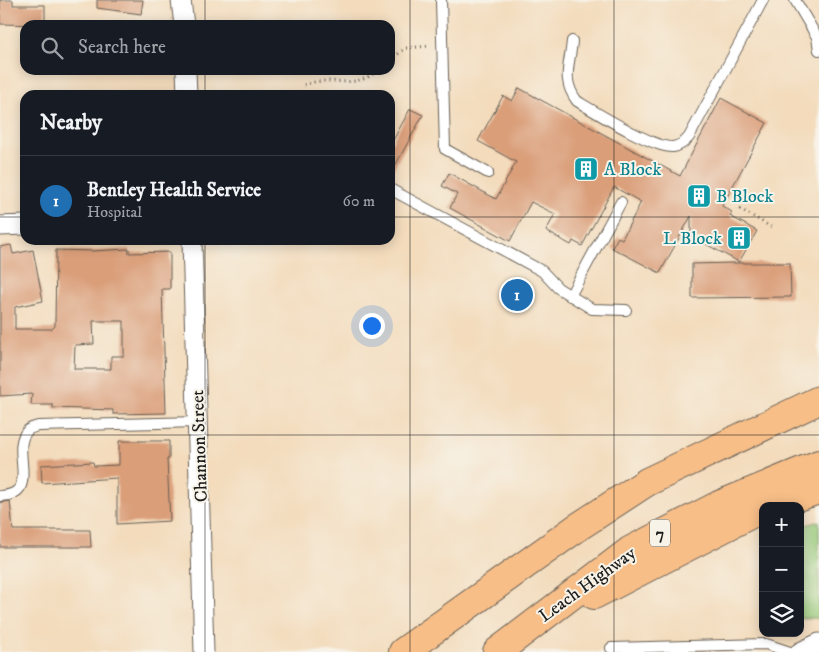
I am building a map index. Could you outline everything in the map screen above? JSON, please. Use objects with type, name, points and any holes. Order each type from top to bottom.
[{"type":"highway","points":[[578,527],[647,482],[819,400]]},
{"type":"highway","name":"7","points":[[403,652],[578,527],[819,420]]},
{"type":"highway","name":"Leach Highway","points":[[497,652],[631,550],[719,505],[819,464]]},
{"type":"highway","points":[[782,502],[819,490]]},
{"type":"highway","points":[[520,634],[759,510]]},
{"type":"street","points":[[186,75],[187,90]]},
{"type":"street","points":[[0,226],[20,225]]},
{"type":"street","name":"Channon Street","points":[[192,245],[204,652]]},
{"type":"street","points":[[800,652],[819,643]]},
{"type":"lane","points":[[441,0],[445,149],[488,173]]},
{"type":"lane","points":[[572,41],[567,82],[570,92],[577,101],[654,142],[675,147],[683,144],[689,137],[763,0]]},
{"type":"lane","points":[[795,0],[817,37],[819,50]]},
{"type":"lane","points":[[395,192],[542,271],[558,288],[592,309],[626,310]]},
{"type":"lane","points":[[570,296],[621,202]]},
{"type":"lane","points":[[0,496],[9,496],[19,490],[23,480],[22,441],[28,430],[38,426],[198,422]]},
{"type":"lane","points":[[610,648],[766,644],[790,652]]},
{"type":"path","points":[[395,56],[406,48],[443,44]]},
{"type":"path","points":[[304,85],[311,82],[347,83],[367,80],[372,75]]},
{"type":"path","points":[[740,209],[771,227]]},
{"type":"green space","points":[[819,521],[819,618],[804,618],[804,526]]},
{"type":"building","points":[[0,0],[13,0],[13,5],[45,5],[45,20],[20,20],[20,24],[0,24]]},
{"type":"building","points":[[97,0],[143,0],[141,14],[97,8]]},
{"type":"building","name":"A Block","points":[[519,88],[680,176],[721,98],[767,123],[722,206],[732,212],[730,216],[757,231],[739,262],[691,236],[691,216],[660,273],[612,248],[618,237],[622,239],[641,202],[614,187],[582,246],[573,241],[571,245],[546,231],[555,214],[531,202],[510,241],[450,208],[457,194],[442,186],[449,173],[496,199],[516,162],[478,141],[503,96],[512,101]]},
{"type":"building","points":[[410,109],[423,115],[395,166],[395,137]]},
{"type":"building","points":[[11,245],[13,254],[33,250],[43,301],[15,307],[15,329],[52,329],[55,326],[56,250],[129,249],[129,253],[170,252],[170,289],[162,289],[166,413],[113,414],[113,410],[53,408],[53,405],[31,405],[32,394],[0,396],[0,247]],"holes":[[[93,321],[124,321],[124,356],[111,356],[111,369],[74,369],[75,345],[94,344]]]},
{"type":"building","points":[[790,263],[791,297],[692,298],[692,264]]},
{"type":"building","points":[[119,441],[169,441],[169,459],[167,459],[170,521],[117,524],[117,478],[42,483],[41,465],[93,462],[94,466],[119,465]]},
{"type":"building","points":[[10,501],[13,530],[90,530],[91,547],[0,547],[0,503]]},
{"type":"place","name":"A Block","points":[[586,169]]},
{"type":"place","name":"B Block","points":[[699,196]]},
{"type":"place","name":"L Block","points":[[739,238]]},
{"type":"place","name":"Bentley Health Service","points":[[517,295]]}]
